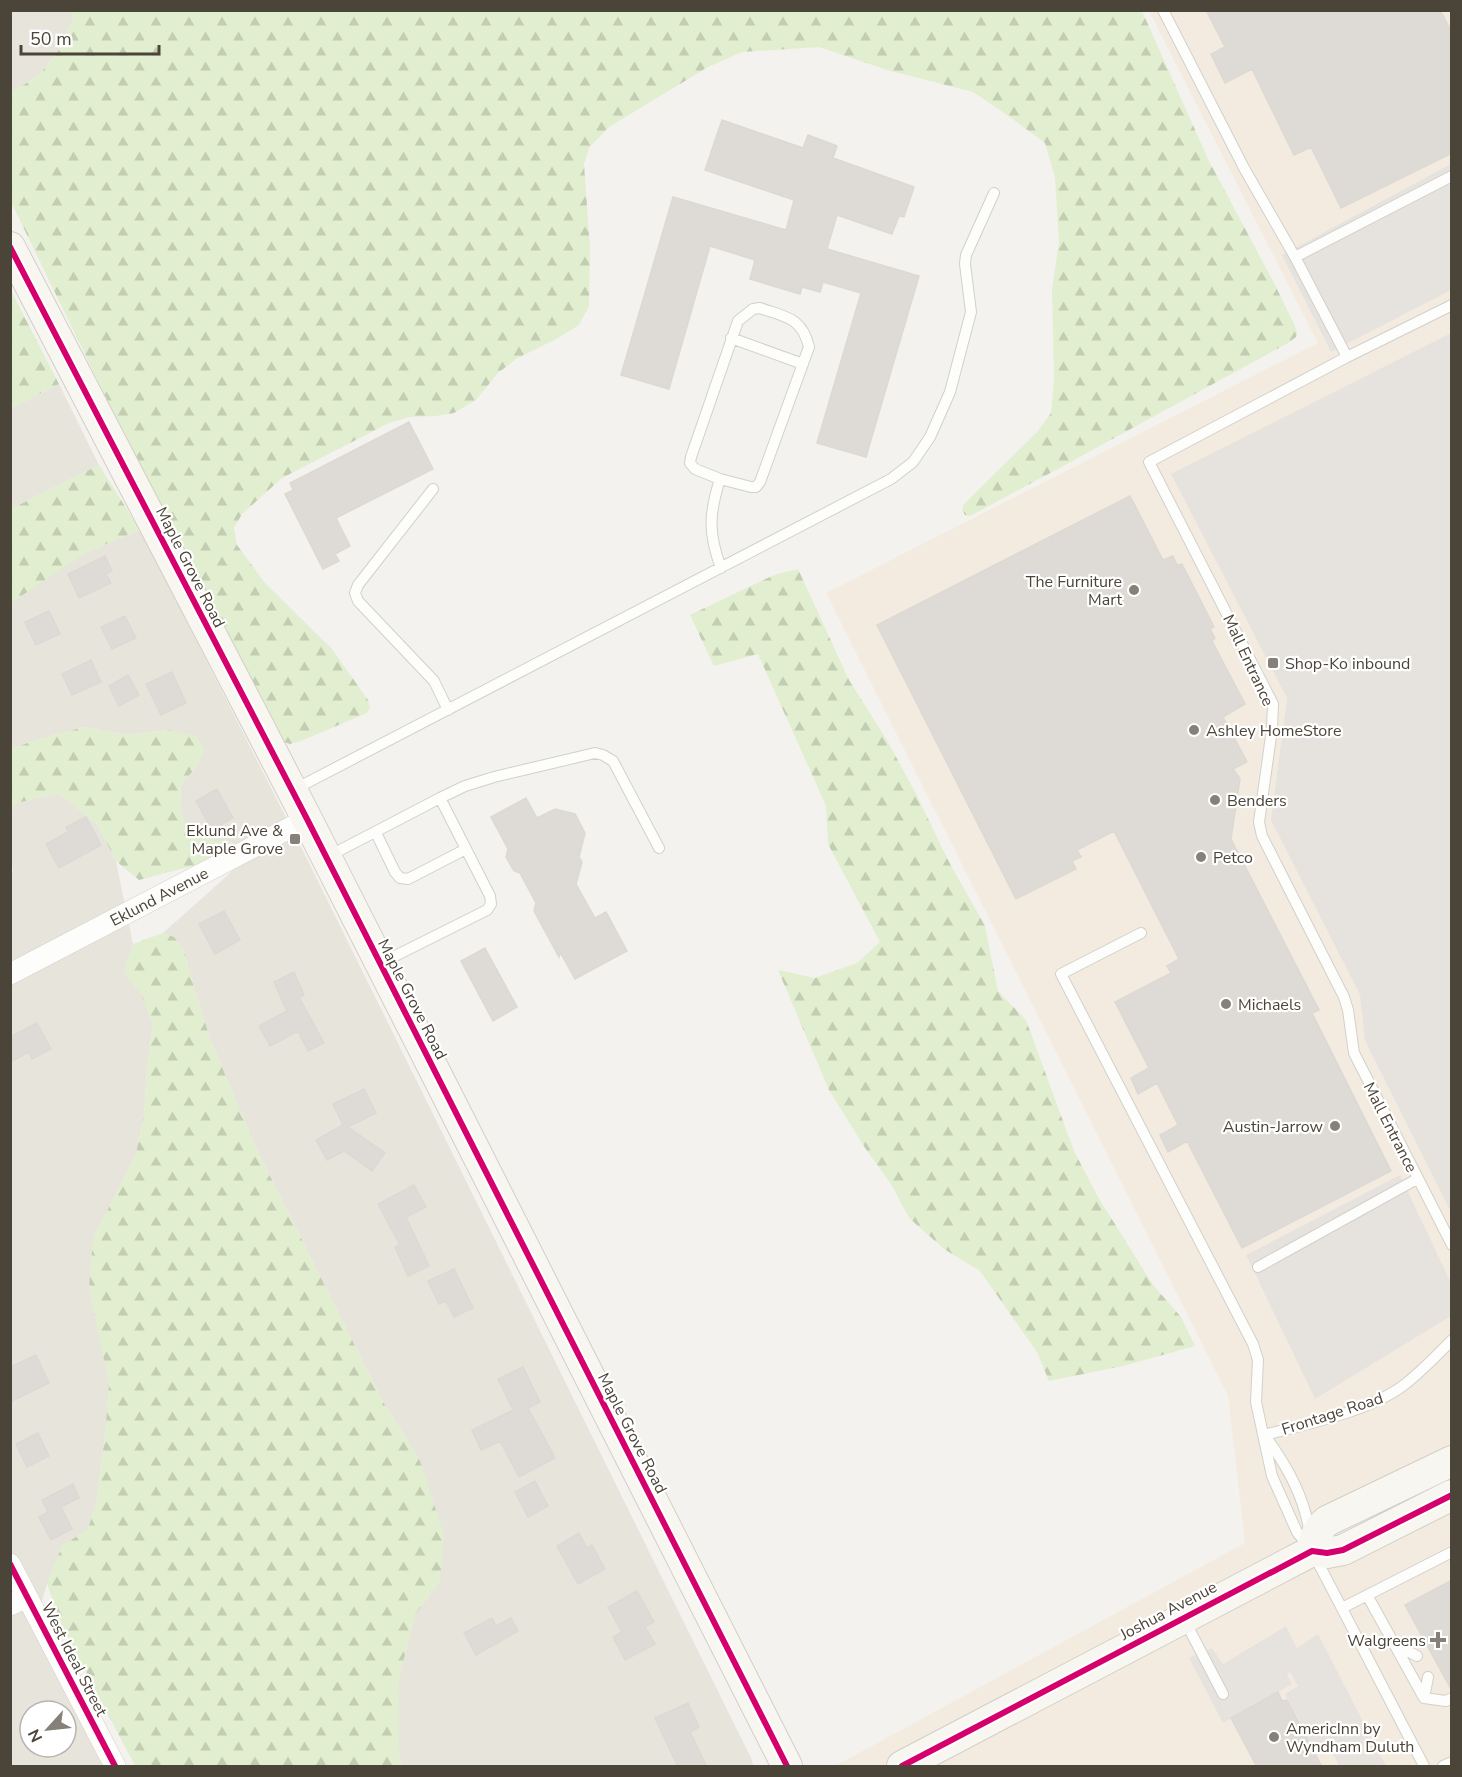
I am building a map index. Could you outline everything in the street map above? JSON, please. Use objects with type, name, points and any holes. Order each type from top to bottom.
[{"type":"street","name":"Maple Grove Road","points":[[10,247],[327,858],[787,1767]]},
{"type":"street","name":"Eklund Avenue","points":[[10,974],[307,819]]},
{"type":"street","points":[[1312,1551],[1318,1530],[1327,1521],[1452,1461]]},
{"type":"street","name":"Joshua Avenue","points":[[902,1767],[1312,1551],[1327,1553],[1343,1550],[1452,1495]]},
{"type":"street","name":"West Ideal Street","points":[[10,1564],[19,1601],[115,1767]]},
{"type":"lane","points":[[1163,10],[1244,168],[1347,357]]},
{"type":"lane","points":[[1294,257],[1452,176]]},
{"type":"lane","points":[[292,791],[891,479],[913,462],[930,437],[950,392],[971,312],[966,255],[994,193]]},
{"type":"lane","name":"Mall Entrance","points":[[1452,304],[1149,462],[1273,704],[1272,729],[1259,822],[1262,836],[1344,997],[1354,1053],[1452,1245]]},
{"type":"lane","points":[[760,308],[798,323],[803,330],[808,347],[803,364],[760,482],[756,487],[751,488],[720,479],[695,468],[690,463],[738,321],[753,309],[760,308]]},
{"type":"lane","points":[[731,338],[803,364]]},
{"type":"lane","points":[[720,479],[712,510],[711,532],[714,550],[721,568]]},
{"type":"lane","points":[[434,489],[358,585],[355,592],[358,601],[434,681],[448,710]]},
{"type":"lane","points":[[327,858],[465,786],[596,753],[613,761],[619,770],[659,848]]},
{"type":"lane","points":[[380,963],[487,910],[491,904],[490,896],[440,798]]},
{"type":"lane","points":[[376,833],[400,879],[408,879],[466,849]]},
{"type":"lane","points":[[1141,933],[1061,974],[1253,1344],[1258,1360],[1256,1402],[1264,1435]]},
{"type":"lane","points":[[1258,1267],[1417,1179]]},
{"type":"lane","name":"Frontage Road","points":[[1264,1435],[1342,1413],[1393,1393],[1416,1375],[1452,1340]]},
{"type":"lane","name":"Frontage Road","points":[[1264,1435],[1270,1469],[1297,1532],[1312,1551],[1425,1767]]},
{"type":"lane","name":"Frontage Road","points":[[1264,1435],[1286,1465],[1299,1493],[1308,1523],[1312,1551]]},
{"type":"lane","points":[[1342,1608],[1452,1552]]},
{"type":"lane","points":[[1367,1595],[1424,1698]]},
{"type":"lane","points":[[1183,1618],[1223,1694]]},
{"type":"lane","points":[[1396,1645],[1418,1656]]},
{"type":"lane","points":[[1424,1698],[1428,1677]]},
{"type":"lane","points":[[1424,1698],[1446,1701],[1452,1698]]},
{"type":"lane","points":[[1443,1767],[1452,1762]]},
{"type":"shaded area","points":[[11,11],[72,11],[73,20],[57,53],[39,75],[11,93]]},
{"type":"shaded area","points":[[1149,11],[1451,11],[1451,1766],[835,1766],[1245,1543],[1228,1396],[826,593],[1318,343]]},
{"type":"shaded area","points":[[1451,164],[1451,290],[1331,352],[1282,255]]},
{"type":"shaded area","points":[[1451,333],[1451,1212],[1365,1041],[1360,995],[1271,820],[1287,698],[1171,474]]},
{"type":"shaded area","points":[[59,384],[99,465],[11,509],[11,408]]},
{"type":"shaded area","points":[[140,530],[305,855],[753,1766],[401,1766],[399,1678],[415,1615],[440,1580],[420,1461],[382,1400],[256,1148],[211,1041],[183,948],[174,937],[163,933],[239,863],[231,841],[214,841],[185,824],[180,807],[181,785],[197,766],[168,730],[125,735],[84,727],[11,749],[10,603],[85,553]]},
{"type":"shaded area","points":[[59,793],[97,824],[116,861],[133,944],[124,972],[141,993],[153,1024],[144,1117],[135,1157],[93,1238],[100,1337],[109,1383],[96,1504],[88,1529],[62,1546],[33,1630],[69,1699],[18,1699],[18,1759],[78,1759],[78,1717],[103,1766],[11,1766],[10,876],[13,872],[10,821],[13,804]]},
{"type":"shaded area","points":[[1400,1175],[1451,1283],[1451,1316],[1315,1399],[1246,1255]]},
{"type":"shaded area","points":[[1286,1626],[1297,1648],[1318,1634],[1386,1766],[1339,1766],[1330,1747],[1317,1755],[1285,1694],[1298,1686],[1290,1672],[1287,1674],[1292,1684],[1223,1723],[1189,1658],[1212,1648],[1223,1664]]},
{"type":"green space","points":[[72,11],[1142,11],[1208,159],[1294,324],[1296,337],[1054,471],[970,516],[965,515],[962,510],[964,504],[1037,432],[1051,413],[1054,378],[1052,289],[1059,242],[1055,177],[1045,143],[973,92],[887,70],[819,47],[742,52],[708,67],[609,127],[589,148],[584,164],[590,248],[589,306],[579,325],[516,359],[498,373],[476,400],[454,413],[410,417],[389,423],[282,478],[242,514],[234,528],[237,545],[265,583],[332,649],[368,700],[370,708],[367,713],[290,744],[278,740],[184,558],[11,202],[11,93],[39,75],[57,53],[73,20]]},
{"type":"green space","points":[[10,289],[59,384],[11,408],[10,408]]},
{"type":"green space","points":[[99,465],[140,530],[85,553],[11,603],[11,509]]},
{"type":"green space","points":[[798,569],[849,680],[888,742],[949,862],[985,926],[998,991],[1026,1020],[1074,1151],[1098,1197],[1153,1285],[1181,1317],[1195,1346],[1123,1366],[1049,1381],[1037,1352],[980,1271],[944,1249],[909,1218],[891,1184],[867,1151],[829,1090],[778,970],[815,978],[857,963],[880,942],[828,844],[826,806],[758,654],[714,666],[690,615],[774,575]]},
{"type":"green space","points":[[84,727],[125,735],[168,730],[197,736],[205,752],[181,785],[180,807],[185,824],[214,841],[231,841],[234,851],[200,864],[139,880],[116,861],[97,824],[59,793],[13,804],[11,821],[11,749]]},
{"type":"green space","points":[[163,933],[174,937],[183,948],[211,1041],[256,1148],[382,1400],[420,1461],[444,1535],[440,1580],[415,1615],[399,1678],[401,1766],[135,1766],[62,1626],[47,1584],[62,1546],[88,1529],[96,1504],[109,1383],[89,1289],[93,1238],[135,1157],[144,1117],[153,1024],[141,993],[124,972],[133,944]]},
{"type":"building","points":[[1206,10],[1440,10],[1452,33],[1452,153],[1341,208],[1311,147],[1294,155],[1252,69],[1225,83],[1211,54],[1225,47]]},
{"type":"building","points":[[722,120],[803,148],[808,135],[837,146],[833,158],[914,187],[904,217],[899,216],[892,234],[837,215],[827,249],[919,276],[866,457],[817,443],[861,293],[823,282],[820,292],[802,287],[800,294],[750,279],[755,260],[710,246],[669,389],[621,375],[673,197],[786,230],[794,200],[705,170]]},
{"type":"building","points":[[409,422],[433,469],[336,518],[350,546],[335,554],[339,561],[323,569],[285,494],[293,490],[290,483]]},
{"type":"building","points":[[1130,496],[1163,560],[1173,556],[1177,565],[1182,564],[1214,627],[1210,629],[1215,638],[1212,641],[1245,704],[1223,717],[1247,762],[1233,769],[1240,779],[1231,839],[1319,1010],[1312,1013],[1391,1171],[1242,1248],[1187,1141],[1168,1152],[1160,1135],[1178,1125],[1157,1083],[1138,1094],[1131,1078],[1149,1068],[1115,1002],[1171,973],[1167,966],[1179,959],[1114,831],[1077,850],[1081,857],[1072,861],[1076,869],[1016,899],[877,625]]},
{"type":"building","points":[[105,556],[112,571],[106,574],[111,583],[79,598],[68,574]]},
{"type":"building","points":[[49,611],[60,634],[36,645],[25,622]]},
{"type":"building","points":[[125,616],[136,638],[112,649],[101,627]]},
{"type":"building","points":[[91,660],[101,682],[72,695],[62,674]]},
{"type":"building","points":[[172,672],[186,703],[161,715],[146,684]]},
{"type":"building","points":[[128,675],[139,695],[119,706],[109,686]]},
{"type":"building","points":[[217,789],[233,818],[212,830],[196,801]]},
{"type":"building","points":[[526,798],[537,818],[555,809],[575,814],[585,833],[579,857],[582,862],[576,884],[595,918],[606,912],[627,951],[575,979],[560,952],[559,957],[534,911],[536,903],[520,873],[514,871],[506,857],[508,849],[491,817]]},
{"type":"building","points":[[86,817],[101,845],[59,868],[46,844],[68,832],[66,827]]},
{"type":"building","points":[[224,911],[240,940],[215,954],[199,924]]},
{"type":"building","points":[[485,948],[517,1007],[493,1021],[461,961]]},
{"type":"building","points":[[294,972],[304,995],[299,997],[324,1043],[308,1051],[298,1031],[270,1046],[259,1026],[287,1011],[274,982]]},
{"type":"building","points":[[37,1023],[51,1049],[32,1059],[29,1052],[10,1062],[10,1037]]},
{"type":"building","points":[[364,1089],[376,1113],[348,1127],[385,1153],[372,1171],[344,1151],[327,1160],[316,1140],[343,1125],[333,1104]]},
{"type":"building","points":[[414,1185],[426,1207],[406,1217],[429,1266],[408,1276],[395,1247],[400,1245],[378,1204]]},
{"type":"building","points":[[454,1269],[473,1308],[454,1317],[446,1301],[439,1304],[428,1281]]},
{"type":"building","points":[[36,1355],[49,1383],[10,1402],[10,1367]]},
{"type":"building","points":[[523,1367],[540,1402],[528,1408],[555,1458],[519,1477],[500,1441],[481,1450],[472,1430],[513,1410],[498,1379]]},
{"type":"building","points":[[38,1433],[49,1456],[27,1467],[16,1444]]},
{"type":"building","points":[[535,1481],[548,1506],[528,1517],[515,1492]]},
{"type":"building","points":[[73,1484],[79,1498],[61,1507],[72,1529],[51,1540],[39,1517],[48,1512],[42,1500]]},
{"type":"building","points":[[579,1533],[587,1548],[592,1545],[605,1569],[578,1584],[557,1546]]},
{"type":"building","name":"Walgreens","points":[[1452,1580],[1452,1691],[1405,1605]]},
{"type":"building","points":[[637,1591],[654,1622],[645,1627],[655,1644],[625,1660],[613,1637],[622,1632],[608,1607]]},
{"type":"building","points":[[492,1618],[496,1626],[511,1618],[518,1631],[476,1655],[464,1633]]},
{"type":"building","name":"AmericInn by Wyndham Duluth","points":[[1278,1692],[1282,1701],[1287,1700],[1322,1767],[1257,1767],[1231,1718]]},
{"type":"building","points":[[688,1703],[699,1727],[690,1732],[707,1767],[678,1767],[655,1718]]},
{"type":"cycle path","points":[[10,247],[307,819],[787,1766]]},
{"type":"cycle path","points":[[902,1766],[1312,1551],[1327,1553],[1343,1550],[1452,1495]]},
{"type":"cycle path","points":[[10,1564],[115,1766]]},
{"type":"place","name":"The Furniture Mart","points":[[1134,590]]},
{"type":"place","name":"Shop-Ko inbound","points":[[1273,663]]},
{"type":"place","name":"Ashley HomeStore","points":[[1194,730]]},
{"type":"place","name":"Benders","points":[[1215,800]]},
{"type":"place","name":"Eklund Ave & Maple Grove","points":[[295,839]]},
{"type":"place","name":"Petco","points":[[1201,857]]},
{"type":"place","name":"Michaels","points":[[1226,1004]]},
{"type":"place","name":"Austin-Jarrow","points":[[1335,1126]]},
{"type":"place","name":"Walgreens","points":[[1438,1640]]},
{"type":"place","name":"AmericInn by Wyndham Duluth","points":[[1274,1737]]}]
